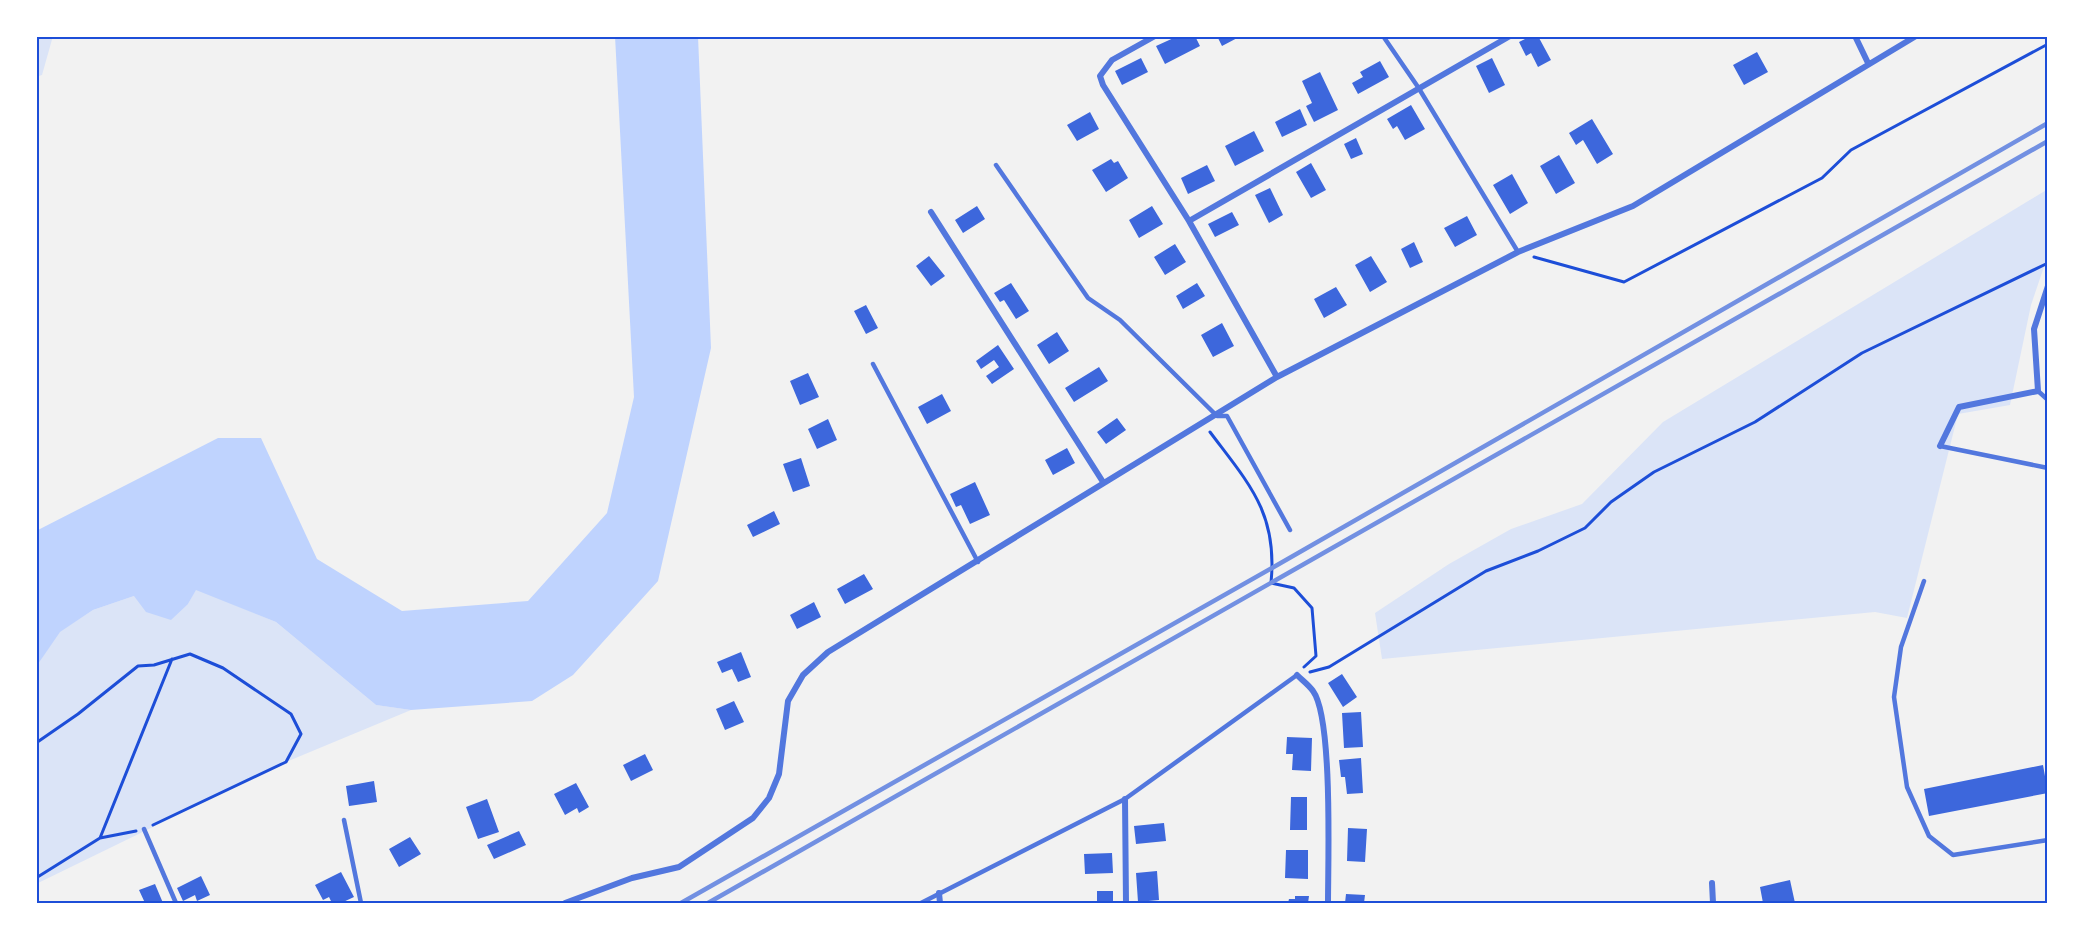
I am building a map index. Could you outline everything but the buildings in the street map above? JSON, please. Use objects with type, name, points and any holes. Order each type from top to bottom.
[{"type":"street","points":[[1155,36],[1112,60],[1100,76],[1102,85],[1189,221],[1277,377]]},
{"type":"street","points":[[1189,221],[1510,36]]},
{"type":"street","points":[[1855,36],[1868,63]]},
{"type":"street","points":[[565,903],[632,878],[680,867],[753,818],[769,798],[779,774],[788,701],[803,675],[828,652],[978,562],[1103,482],[1217,416],[1277,377],[1518,252],[1633,206],[1916,36]]},
{"type":"street","points":[[931,212],[1103,482]]},
{"type":"street","points":[[1940,446],[1959,407],[2038,391],[2034,329],[2048,286]]},
{"type":"street","points":[[1297,675],[1314,692],[1327,762],[1328,903]]},
{"type":"street","points":[[1125,799],[1126,903]]},
{"type":"street","points":[[1712,883],[1713,903]]},
{"type":"street","points":[[939,893],[940,903]]},
{"type":"lane","points":[[1383,36],[1418,87],[1518,252]]},
{"type":"lane","points":[[996,165],[1088,298],[1120,320],[1217,416],[1227,416],[1290,530]]},
{"type":"lane","points":[[873,364],[978,562]]},
{"type":"lane","points":[[2038,391],[2048,400]]},
{"type":"lane","points":[[1940,446],[2048,468]]},
{"type":"lane","points":[[1924,581],[1900,647],[1894,697],[1907,787],[1929,836],[1953,855],[2048,840]]},
{"type":"lane","points":[[921,903],[1125,799],[1297,675]]},
{"type":"lane","points":[[344,820],[361,903]]},
{"type":"lane","points":[[144,830],[176,903]]},
{"type":"path","points":[[1518,252],[1624,282],[1822,178],[1851,150],[2048,44]]},
{"type":"path","points":[[1297,675],[1329,667],[1486,571],[1538,551],[1585,528],[1611,502],[1654,472],[1755,422],[1862,353],[2048,262]]},
{"type":"path","points":[[1203,424],[1250,485],[1268,522],[1274,552],[1271,583],[1294,588],[1312,608],[1316,656],[1297,675]]},
{"type":"path","points":[[36,743],[78,714],[138,666],[154,665],[190,654],[223,668],[291,714],[301,734],[286,762],[144,830],[100,838],[36,878]]},
{"type":"path","points":[[100,838],[172,658]]},
{"type":"shaded area","points":[[36,36],[53,36],[42,75],[36,77]]},
{"type":"shaded area","points":[[2048,189],[2048,255],[2031,305],[2010,405],[1958,414],[1907,618],[1875,612],[1382,659],[1375,613],[1449,564],[1511,529],[1582,504],[1663,422]]},
{"type":"shaded area","points":[[196,589],[276,622],[376,705],[411,710],[286,762],[36,884],[36,667],[59,632],[93,610],[134,596],[188,604]]},
{"type":"water","points":[[615,36],[698,36],[711,348],[658,581],[573,675],[532,701],[411,710],[376,705],[276,622],[196,590],[188,604],[171,620],[146,612],[134,596],[93,610],[60,632],[36,667],[36,531],[218,438],[261,438],[317,559],[402,611],[528,601],[607,513],[634,397]]},
{"type":"railway","points":[[681,903],[1272,568],[2048,123]]},
{"type":"railway","points":[[708,903],[2048,141]]}]
